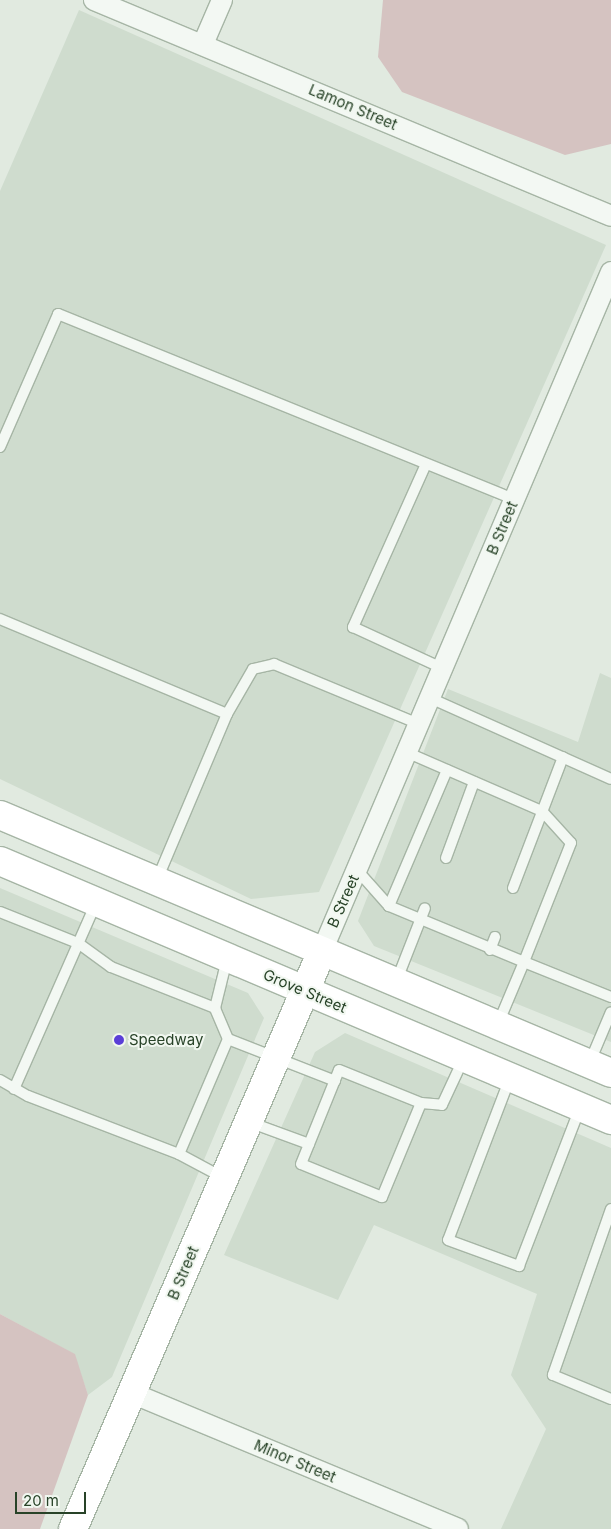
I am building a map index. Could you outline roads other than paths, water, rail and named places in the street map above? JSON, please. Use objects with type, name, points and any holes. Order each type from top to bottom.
[{"type":"main road","points":[[0,815],[600,1069]]},
{"type":"main road","name":"Grove Street","points":[[0,861],[97,900],[228,958],[611,1120]]},
{"type":"main road","name":"B Street","points":[[73,1529],[322,951]]},
{"type":"street","name":"Lamon Street","points":[[94,0],[611,216]]},
{"type":"street","points":[[203,44],[222,0]]},
{"type":"street","name":"B Street","points":[[322,951],[611,272]]},
{"type":"street","name":"Minor Street","points":[[132,1393],[458,1529]]},
{"type":"lane","points":[[0,448],[58,314],[514,499]]},
{"type":"lane","points":[[426,464],[353,627],[442,668]]},
{"type":"lane","points":[[0,619],[227,714]]},
{"type":"lane","points":[[157,881],[227,714],[253,669],[274,664],[419,724]]},
{"type":"lane","points":[[430,698],[611,779]]},
{"type":"lane","points":[[406,752],[542,811],[571,843],[498,1025]]},
{"type":"lane","points":[[513,888],[563,757]]},
{"type":"lane","points":[[389,906],[447,770]]},
{"type":"lane","points":[[446,858],[474,782]]},
{"type":"lane","points":[[357,870],[389,906],[421,922],[611,997]]},
{"type":"lane","points":[[14,1089],[97,900]]},
{"type":"lane","points":[[396,982],[425,908]]},
{"type":"lane","points":[[0,912],[78,943],[111,967],[215,1008]]},
{"type":"lane","points":[[490,950],[495,937]]},
{"type":"lane","points":[[179,1154],[228,1039],[215,1008],[228,958]]},
{"type":"lane","points":[[600,1069],[611,1012]]},
{"type":"lane","points":[[228,1039],[335,1081]]},
{"type":"lane","points":[[421,1103],[382,1197],[301,1164],[339,1070],[421,1103],[442,1105],[464,1058]]},
{"type":"lane","points":[[510,1077],[448,1240],[519,1266],[580,1107]]},
{"type":"lane","points":[[0,1080],[14,1089],[179,1154],[224,1178]]},
{"type":"lane","points":[[248,1122],[309,1144]]},
{"type":"lane","points":[[611,1209],[553,1375],[611,1399]]},
{"type":"place","name":"Speedway","points":[[119,1040]]}]
